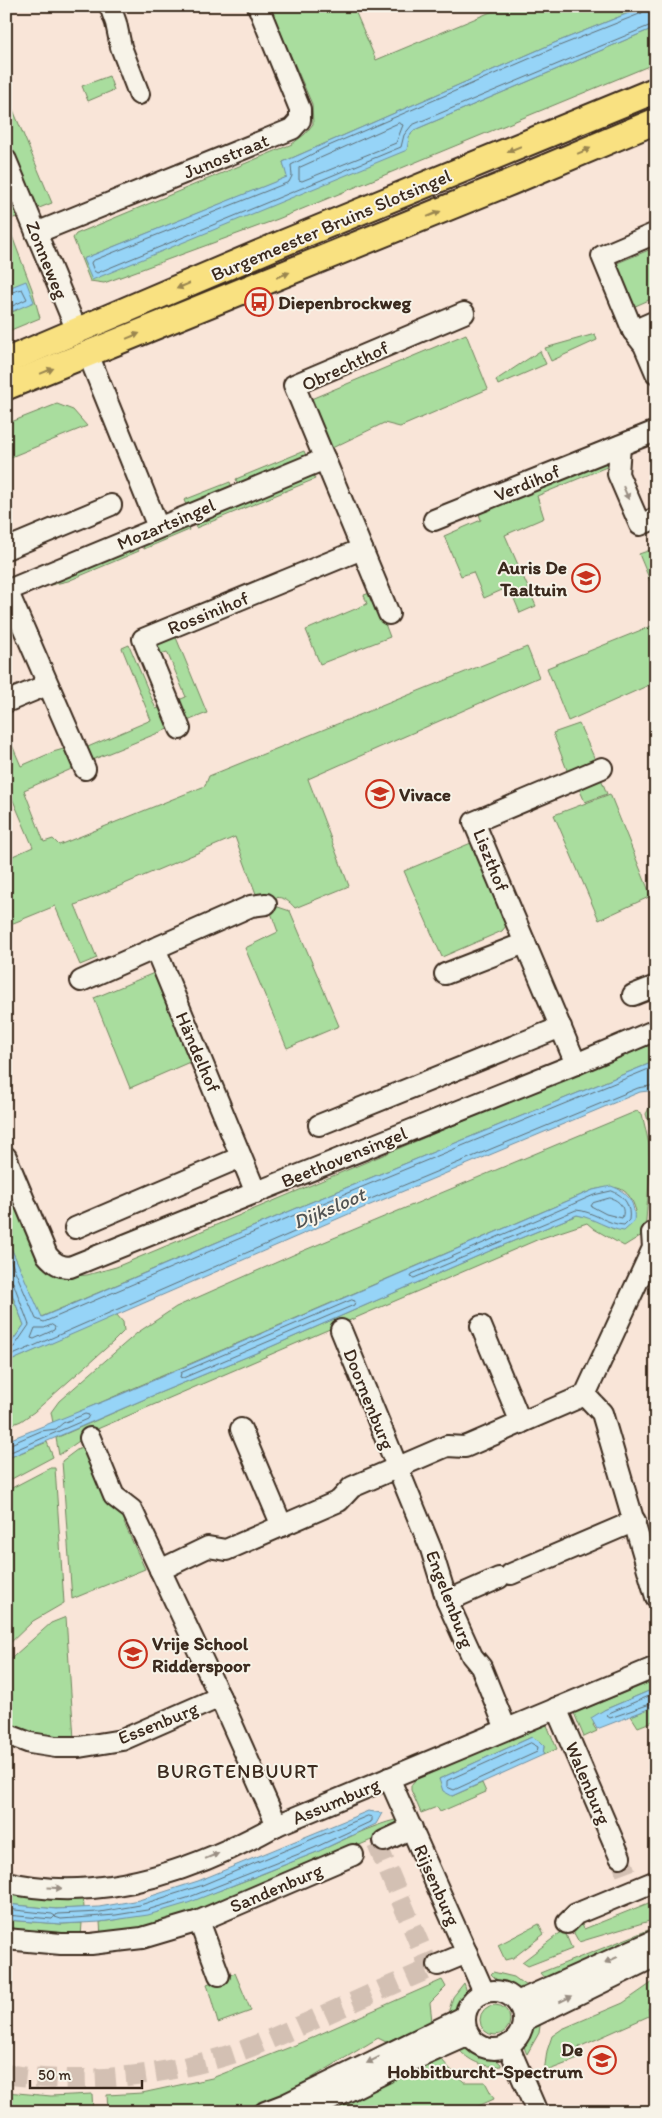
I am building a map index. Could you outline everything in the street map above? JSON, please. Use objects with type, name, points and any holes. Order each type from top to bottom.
[{"type":"main road","name":"Burgemeester Bruins Slotsingel","points":[[6,361],[285,243],[656,90]]},
{"type":"main road","name":"Burgemeester Bruins Slotsingel","points":[[6,387],[511,182],[656,120]]},
{"type":"main road","points":[[77,331],[88,354]]},
{"type":"street","points":[[110,6],[121,48],[139,94]]},
{"type":"street","name":"Junostraat","points":[[36,233],[292,130],[300,120],[300,108],[258,6]]},
{"type":"street","name":"Zonneweg","points":[[6,160],[77,331]]},
{"type":"street","points":[[656,234],[602,256],[633,331],[644,345],[656,373]]},
{"type":"street","name":"Obrechthof","points":[[325,459],[294,385],[464,313]]},
{"type":"street","points":[[633,331],[656,321]]},
{"type":"street","points":[[88,354],[158,527]]},
{"type":"street","name":"Verdihof","points":[[434,520],[656,431]]},
{"type":"street","points":[[620,446],[618,474],[640,524],[656,518]]},
{"type":"street","points":[[325,459],[389,614]]},
{"type":"street","name":"Mozartsingel","points":[[7,590],[325,459]]},
{"type":"street","points":[[6,549],[111,505]]},
{"type":"street","name":"Rossinihof","points":[[180,729],[143,639],[362,549]]},
{"type":"street","points":[[7,590],[85,769]]},
{"type":"street","points":[[6,702],[47,685]]},
{"type":"street","name":"Liszthof","points":[[576,1064],[474,822],[602,768]]},
{"type":"street","points":[[81,981],[251,906],[266,904]]},
{"type":"street","points":[[445,974],[525,943]]},
{"type":"street","name":"Händelhof","points":[[155,948],[256,1193]]},
{"type":"street","points":[[633,995],[656,986]]},
{"type":"street","points":[[319,1125],[561,1027]]},
{"type":"street","name":"Beethovensingel","points":[[6,1157],[47,1255],[54,1264],[70,1267],[576,1064],[656,1030]]},
{"type":"street","points":[[75,1228],[241,1157]]},
{"type":"street","points":[[652,1233],[653,1248],[584,1395],[602,1413],[656,1597]]},
{"type":"street","points":[[481,1326],[521,1423]]},
{"type":"street","name":"Doornenburg","points":[[341,1330],[398,1468]]},
{"type":"street","name":"Doornenburg","points":[[160,1570],[208,1547],[226,1550],[340,1500],[352,1487],[447,1446],[465,1447],[584,1395]]},
{"type":"street","points":[[241,1429],[282,1526]]},
{"type":"street","points":[[90,1438],[114,1496],[132,1510],[160,1570]]},
{"type":"street","name":"Engelenburg","points":[[398,1468],[431,1549],[447,1600],[472,1656],[481,1667],[506,1729]]},
{"type":"street","points":[[447,1600],[635,1521]]},
{"type":"street","name":"Essenburg","points":[[160,1570],[220,1697],[277,1825]]},
{"type":"street","name":"Assumburg","points":[[6,1882],[53,1889],[88,1889],[120,1885],[161,1876],[198,1862],[277,1825],[656,1667]]},
{"type":"street","name":"Essenburg","points":[[6,1734],[30,1743],[56,1747],[79,1747],[122,1740],[220,1697]]},
{"type":"street","name":"Walenburg","points":[[556,1708],[627,1873]]},
{"type":"street","name":"Rijsenburg","points":[[389,1778],[484,1992]]},
{"type":"street","points":[[384,1840],[412,1828]]},
{"type":"street","name":"Sandenburg","points":[[6,1939],[61,1944],[91,1944],[142,1938],[199,1921],[353,1855]]},
{"type":"street","points":[[567,1923],[627,1873],[656,1881]]},
{"type":"street","points":[[199,1921],[219,1975]]},
{"type":"street","points":[[517,2002],[656,1940]]},
{"type":"street","points":[[438,1965],[467,1952]]},
{"type":"street","points":[[523,2022],[656,1956]]},
{"type":"street","points":[[493,1991],[502,1992],[517,2002],[521,2009],[523,2022],[518,2035],[508,2045],[498,2048],[487,2048],[476,2043],[467,2026],[471,2002],[484,1992],[493,1991]]},
{"type":"street","points":[[265,2112],[467,2026]]},
{"type":"street","points":[[306,2112],[388,2071],[467,2026]]},
{"type":"street","points":[[508,2045],[537,2112]]},
{"type":"green space","points":[[269,6],[353,6],[376,60],[505,6],[646,6],[552,44],[283,162],[288,177],[83,259],[87,267],[409,137],[414,130],[656,27],[656,63],[278,219],[104,283],[90,281],[73,238],[76,234],[292,144],[305,134],[313,124],[312,104]]},
{"type":"green space","points":[[109,76],[114,90],[88,101],[82,86]]},
{"type":"green space","points":[[6,93],[52,203],[6,221]]},
{"type":"green space","points":[[12,236],[32,289],[40,318],[6,332],[6,314],[17,310],[26,282],[6,289],[6,239]]},
{"type":"green space","points":[[656,247],[656,297],[633,307],[615,264]]},
{"type":"green space","points":[[466,334],[488,389],[400,427],[384,423],[332,448],[311,399]]},
{"type":"green space","points":[[595,334],[597,340],[551,361],[545,348]]},
{"type":"green space","points":[[540,351],[546,364],[498,385],[496,380]]},
{"type":"green space","points":[[57,404],[73,410],[87,426],[6,459],[6,424]]},
{"type":"green space","points":[[304,451],[308,460],[293,461],[238,484],[236,479]]},
{"type":"green space","points":[[608,457],[609,466],[537,496],[544,518],[505,535],[536,606],[520,613],[509,587],[484,598],[473,572],[461,576],[444,536],[481,520],[478,511]]},
{"type":"green space","points":[[312,472],[315,479],[196,528],[193,521]]},
{"type":"green space","points":[[230,482],[232,487],[199,500],[200,505],[188,510],[184,500]]},
{"type":"green space","points":[[186,523],[189,530],[144,549],[142,542]]},
{"type":"green space","points":[[136,545],[139,551],[68,581],[33,589]]},
{"type":"green space","points":[[656,548],[656,595],[639,554]]},
{"type":"green space","points":[[373,592],[390,637],[320,664],[306,630],[367,604],[364,595]]},
{"type":"green space","points":[[656,624],[656,682],[568,721],[547,668]]},
{"type":"green space","points":[[175,635],[207,713],[87,762],[83,749],[151,720],[122,648],[129,645],[156,709],[186,697],[167,652],[158,655],[153,644]]},
{"type":"green space","points":[[527,647],[539,677],[308,779],[349,886],[295,908],[283,898],[270,898],[259,902],[235,837],[75,905],[97,958],[80,965],[55,906],[6,926],[6,859],[33,847],[6,784],[6,731],[21,766],[67,748],[76,767],[24,790],[44,842],[53,839],[59,845],[205,786],[209,776]]},
{"type":"green space","points":[[579,724],[598,766],[570,778],[553,733]]},
{"type":"green space","points":[[600,776],[607,794],[585,802],[577,784]]},
{"type":"green space","points":[[610,794],[651,896],[599,920],[554,815]]},
{"type":"green space","points":[[471,843],[506,926],[502,931],[442,957],[404,871]]},
{"type":"green space","points":[[275,906],[290,911],[339,1026],[287,1048],[245,948],[278,932],[269,907]]},
{"type":"green space","points":[[154,973],[192,1061],[130,1088],[94,998]]},
{"type":"green space","points":[[656,1043],[656,1061],[309,1203],[41,1317],[6,1237],[6,1175],[28,1226],[74,1276],[87,1275],[116,1267],[607,1061]]},
{"type":"green space","points":[[656,1104],[656,1149],[646,1114],[650,1106]]},
{"type":"green space","points":[[637,1111],[642,1114],[649,1144],[650,1170],[645,1233],[624,1246],[587,1223],[539,1239],[95,1430],[59,1455],[56,1438],[577,1215],[588,1217],[614,1229],[636,1211],[633,1202],[620,1189],[593,1190],[53,1423],[51,1412],[59,1401],[137,1333],[176,1307],[293,1255]]},
{"type":"green space","points":[[6,1279],[24,1325],[11,1343],[6,1345],[8,1315],[6,1312]]},
{"type":"green space","points":[[116,1314],[123,1322],[124,1331],[34,1412],[21,1421],[6,1427],[6,1363]]},
{"type":"green space","points":[[47,1442],[53,1457],[6,1482],[6,1459]]},
{"type":"green space","points":[[82,1446],[131,1520],[124,1523],[145,1569],[72,1599],[62,1461]]},
{"type":"green space","points":[[50,1468],[55,1468],[64,1603],[33,1621],[6,1647],[6,1491]]},
{"type":"green space","points":[[66,1617],[74,1739],[71,1743],[6,1727],[6,1663],[51,1623]]},
{"type":"green space","points":[[656,1680],[656,1688],[604,1710],[593,1725],[597,1731],[584,1737],[574,1713]]},
{"type":"green space","points":[[656,1706],[656,1720],[638,1727],[631,1716]]},
{"type":"green space","points":[[544,1718],[557,1749],[543,1755],[544,1746],[532,1737],[439,1779],[452,1796],[482,1783],[486,1792],[440,1812],[437,1807],[421,1813],[411,1790],[411,1785],[416,1779],[487,1748]]},
{"type":"green space","points":[[399,1819],[402,1827],[182,1919],[101,1936],[100,1922],[155,1911],[209,1894],[314,1853],[366,1830]]},
{"type":"green space","points":[[6,1893],[48,1896],[83,1895],[84,1908],[56,1909],[6,1904]]},
{"type":"green space","points":[[656,1900],[656,1919],[579,1942],[571,1928],[579,1918],[584,1929]]},
{"type":"green space","points":[[6,1920],[61,1924],[82,1923],[81,1937],[6,1931]]},
{"type":"green space","points":[[539,1924],[544,1934],[513,1958],[505,1960],[498,1945]]},
{"type":"green space","points":[[656,1927],[656,1932],[546,1980],[540,1973]]},
{"type":"green space","points":[[564,1930],[572,1949],[528,1966],[522,1962]]},
{"type":"green space","points":[[493,1972],[514,1977],[530,1989],[518,1992],[509,1988],[491,1974]]},
{"type":"green space","points":[[235,1973],[251,2011],[218,2023],[207,1984]]},
{"type":"green space","points":[[442,1980],[446,1987],[430,2003],[432,2021],[386,2042],[378,2038],[292,2090],[237,2112],[108,2112],[107,2095],[142,2093],[212,2078],[293,2046]]},
{"type":"green space","points":[[656,1980],[656,2004],[648,2008],[649,2016],[579,2047],[578,2059],[544,2072],[547,2051],[552,2036],[562,2029],[623,2003]]},
{"type":"green space","points":[[464,1983],[466,1994],[463,2003],[447,2017],[453,1997]]},
{"type":"green space","points":[[495,2005],[506,2009],[510,2020],[506,2031],[495,2035],[484,2031],[480,2020],[484,2009]]},
{"type":"green space","points":[[541,2019],[539,2033],[527,2054],[524,2044],[525,2039],[533,2026]]},
{"type":"green space","points":[[461,2045],[488,2055],[501,2064],[501,2066],[482,2065],[471,2060],[457,2048]]},
{"type":"green space","points":[[438,2055],[464,2082],[485,2082],[494,2099],[465,2112],[320,2112]]},
{"type":"green space","points":[[6,2092],[51,2096],[92,2094],[93,2112],[6,2112]]},
{"type":"water","points":[[646,6],[656,6],[656,27],[414,130],[409,137],[407,150],[92,280],[83,259],[287,177],[283,162],[552,44]]},
{"type":"water","points":[[26,281],[34,302],[6,314],[6,289]]},
{"type":"water","name":"Dijksloot","points":[[656,1061],[656,1090],[640,1092],[351,1213],[6,1363],[6,1345],[11,1343],[24,1325],[6,1279],[6,1237],[42,1317],[309,1203]]},
{"type":"water","points":[[611,1186],[627,1195],[634,1210],[634,1222],[624,1231],[577,1215],[6,1459],[6,1441],[122,1394],[593,1190]]},
{"type":"water","points":[[656,1688],[656,1706],[597,1729],[591,1718],[604,1710]]},
{"type":"water","points":[[532,1737],[544,1746],[543,1755],[452,1796],[443,1791],[439,1779]]},
{"type":"water","points":[[368,1811],[382,1813],[376,1824],[317,1852],[188,1903],[148,1915],[100,1922],[61,1924],[6,1920],[6,1904],[56,1909],[99,1907],[139,1900],[198,1881]]},
{"type":"tunnel","points":[[377,1844],[430,1969]]},
{"type":"tunnel","points":[[620,1857],[626,1873]]},
{"type":"tunnel","points":[[6,2074],[65,2079],[95,2079],[156,2072],[215,2059],[256,2045],[438,1965]]},
{"type":"place","name":"Diepenbrockweg","points":[[259,302]]},
{"type":"place","name":"Auris De Taaltuin","points":[[586,578]]},
{"type":"place","name":"Vivace","points":[[380,794]]},
{"type":"place","name":"Vrije School Ridderspoor","points":[[133,1654]]},
{"type":"place","name":"De Hobbitburcht-Spectrum","points":[[602,2060]]},
{"type":"district","name":"BURGTENBUURT","points":[[238,1771]]}]
